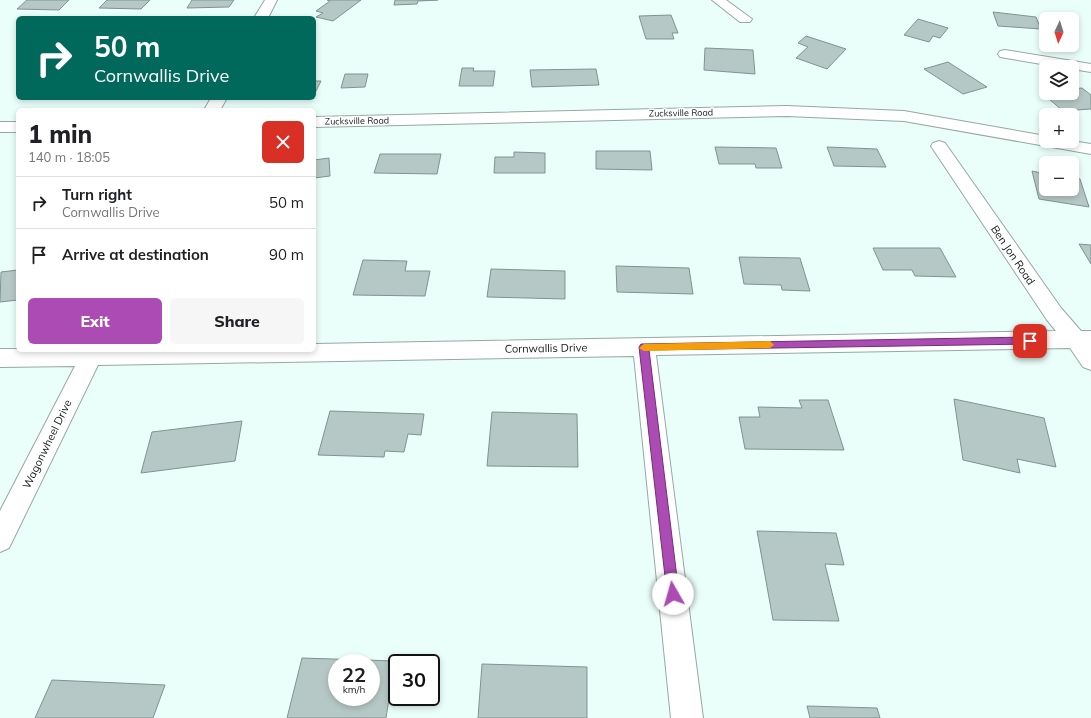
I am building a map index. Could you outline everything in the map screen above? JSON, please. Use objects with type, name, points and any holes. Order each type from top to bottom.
[{"type":"street","points":[[262,16],[271,0]]},
{"type":"street","points":[[718,0],[745,19]]},
{"type":"street","points":[[1005,54],[1091,68]]},
{"type":"street","name":"Zucksville Road","points":[[316,122],[787,111],[904,116],[1039,140]]},
{"type":"street","points":[[0,127],[16,127]]},
{"type":"street","name":"Ben Jon Road","points":[[939,146],[1054,314],[1084,340],[1091,361]]},
{"type":"street","name":"Zucksville Road","points":[[1079,147],[1091,149]]},
{"type":"street","name":"Cornwallis Drive","points":[[316,351],[1084,340]]},
{"type":"street","points":[[644,347],[687,718]]},
{"type":"street","name":"Cornwallis Drive","points":[[0,358],[92,353],[184,352]]},
{"type":"street","name":"Wagonwheel Drive","points":[[0,539],[92,353]]},
{"type":"building","points":[[27,0],[69,0],[59,10],[17,9]]},
{"type":"building","points":[[107,0],[150,0],[141,9],[99,8]]},
{"type":"building","points":[[192,0],[234,0],[229,7],[187,8]]},
{"type":"building","points":[[327,0],[361,0],[333,21],[316,17],[323,13],[316,11],[330,1]]},
{"type":"building","points":[[395,0],[438,0],[418,1],[417,4],[394,5]]},
{"type":"building","points":[[993,12],[1036,17],[1039,29],[998,26]]},
{"type":"building","points":[[671,15],[678,33],[672,33],[674,39],[646,39],[639,16]]},
{"type":"building","points":[[918,19],[948,28],[940,38],[933,36],[929,42],[904,35]]},
{"type":"building","points":[[806,36],[846,49],[827,69],[796,58],[808,47],[798,43]]},
{"type":"building","points":[[705,48],[753,50],[755,74],[704,70]]},
{"type":"building","points":[[948,62],[987,87],[963,94],[924,69]]},
{"type":"building","points":[[462,68],[474,68],[473,71],[495,71],[493,86],[459,86]]},
{"type":"building","points":[[596,69],[599,85],[532,87],[530,70]]},
{"type":"building","points":[[345,74],[368,74],[365,87],[341,88]]},
{"type":"building","points":[[316,81],[321,81],[316,91]]},
{"type":"building","points":[[1079,88],[1082,88],[1091,95],[1091,109],[1079,110],[1079,108],[1060,108],[1050,100],[1079,100]]},
{"type":"building","points":[[715,147],[776,148],[782,168],[756,168],[755,164],[719,164]]},
{"type":"building","points":[[827,147],[877,149],[886,167],[834,166]]},
{"type":"building","points":[[596,151],[650,151],[652,170],[596,169]]},
{"type":"building","points":[[514,152],[545,153],[545,173],[494,173],[495,157],[514,157]]},
{"type":"building","points":[[380,154],[441,154],[437,174],[374,173]]},
{"type":"building","points":[[329,158],[330,176],[316,178],[316,160]]},
{"type":"building","points":[[1032,171],[1039,172],[1039,196],[1079,196],[1080,179],[1089,207],[1039,199]]},
{"type":"building","points":[[1079,244],[1091,245],[1091,264]]},
{"type":"building","points":[[873,248],[940,248],[956,277],[915,276],[912,270],[883,270]]},
{"type":"building","points":[[739,257],[800,258],[810,291],[782,290],[781,285],[744,284]]},
{"type":"building","points":[[363,260],[407,261],[405,271],[430,271],[425,296],[353,295]]},
{"type":"building","points":[[616,266],[689,268],[693,294],[617,292]]},
{"type":"building","points":[[491,269],[565,271],[565,299],[487,297]]},
{"type":"building","points":[[16,270],[16,300],[0,302],[1,272]]},
{"type":"building","points":[[954,399],[1044,418],[1056,467],[1017,459],[1020,473],[963,460]]},
{"type":"building","points":[[799,400],[828,400],[844,450],[745,449],[739,417],[760,417],[758,407],[802,408]]},
{"type":"building","points":[[330,411],[424,414],[421,435],[408,434],[404,452],[385,451],[384,457],[318,455]]},
{"type":"building","points":[[492,412],[577,414],[578,467],[487,466]]},
{"type":"building","points":[[242,421],[235,461],[141,473],[152,432]]},
{"type":"building","points":[[757,531],[836,533],[844,565],[825,564],[839,621],[773,620]]},
{"type":"building","points":[[302,658],[328,659],[328,706],[380,706],[380,661],[388,661],[388,705],[386,718],[287,718]]},
{"type":"building","points":[[482,664],[587,667],[587,718],[478,718]]},
{"type":"building","points":[[52,680],[165,685],[153,718],[35,718]]},
{"type":"building","points":[[807,706],[877,708],[880,718],[810,718]]},
{"type":"slow traffic","points":[[644,348],[770,345]]},
{"type":"route","points":[[673,594],[644,347],[1030,341]]}]
